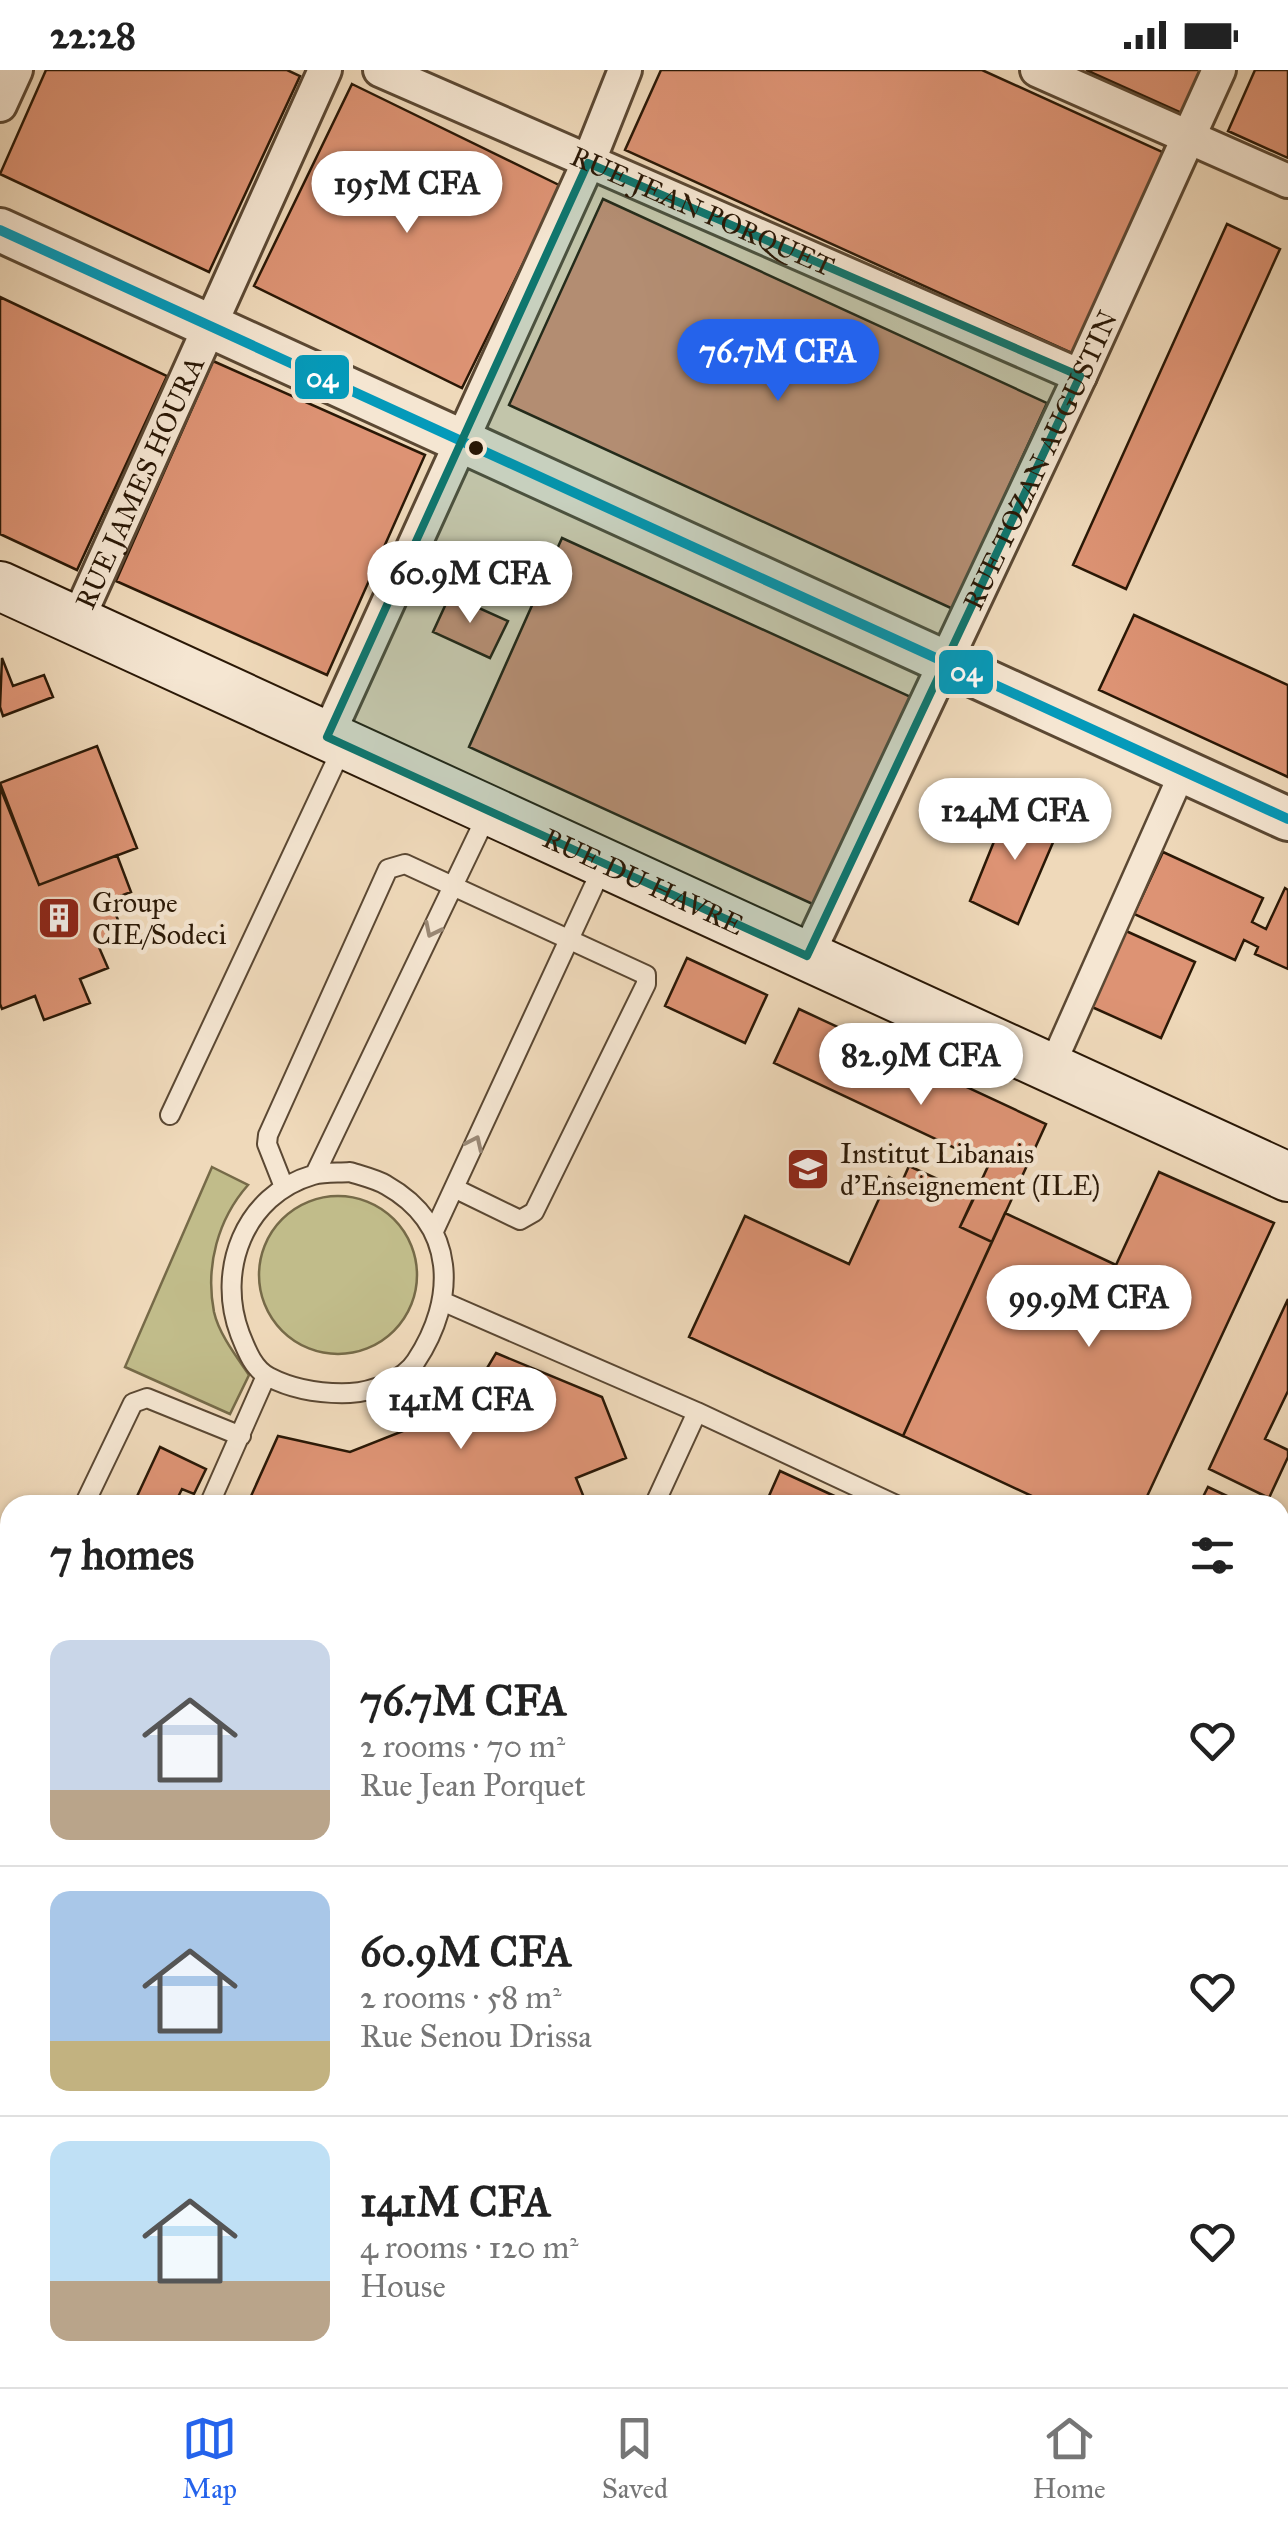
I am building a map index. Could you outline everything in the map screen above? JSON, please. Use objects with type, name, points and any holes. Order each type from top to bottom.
[{"type":"main road","name":"RUE DU HAVRE","points":[[0,586],[1288,1177]]},
{"type":"street","points":[[0,105],[16,70]]},
{"type":"street","name":"RUE JAMES HOURA","points":[[77,621],[325,70]]},
{"type":"street","name":"RUE JEAN PORQUET","points":[[380,70],[1080,376]]},
{"type":"street","points":[[336,740],[382,621],[588,163],[625,70]]},
{"type":"street","points":[[1038,70],[1288,181]]},
{"type":"street","name":"RUE TOZAN AUGUSTIN","points":[[807,956],[1219,70]]},
{"type":"street","points":[[0,230],[1288,819]]},
{"type":"street","points":[[1051,1068],[1183,771]]},
{"type":"lane","points":[[170,1115],[336,740]]},
{"type":"lane","points":[[315,1174],[489,810]]},
{"type":"lane","points":[[434,1231],[604,863]]},
{"type":"lane","points":[[284,1187],[268,1135],[388,869],[405,864],[646,976],[646,984],[534,1212],[520,1220],[454,1188]]},
{"type":"lane","points":[[350,1172],[384,1183],[412,1202],[434,1231],[443,1265],[444,1302],[431,1339],[412,1368],[387,1384],[355,1393],[312,1393],[266,1376],[249,1356],[231,1308],[240,1238],[258,1208],[284,1187],[315,1174],[350,1172]]},
{"type":"lane","points":[[444,1302],[874,1495]]},
{"type":"lane","points":[[214,1495],[266,1376]]},
{"type":"lane","points":[[89,1495],[133,1403],[140,1398],[241,1436]]},
{"type":"lane","points":[[658,1495],[696,1412]]},
{"type":"highlighted area","points":[[588,163],[1080,376],[807,956],[327,737]]},
{"type":"shaded area","points":[[212,1167],[248,1185],[222,1228],[211,1278],[216,1320],[249,1375],[230,1414],[125,1367]]},
{"type":"shaded area","points":[[338,1196],[368,1202],[394,1219],[411,1245],[417,1275],[411,1305],[394,1331],[368,1348],[338,1354],[308,1348],[282,1331],[265,1305],[259,1275],[265,1245],[282,1219],[308,1202]]},
{"type":"building","points":[[46,70],[287,70],[300,76],[209,272],[0,174]]},
{"type":"building","points":[[661,70],[982,70],[1167,154],[1076,355],[625,150]]},
{"type":"building","points":[[1086,70],[1206,70],[1186,115]]},
{"type":"building","points":[[1255,70],[1288,70],[1288,158],[1228,131]]},
{"type":"building","points":[[352,84],[561,186],[462,388],[254,286]]},
{"type":"building","points":[[603,199],[1047,403],[953,609],[509,405]]},
{"type":"building","points":[[1227,224],[1280,249],[1126,589],[1073,565]]},
{"type":"building","points":[[0,297],[167,376],[77,570],[0,534]]},
{"type":"building","points":[[213,361],[425,455],[327,675],[116,581]]},
{"type":"building","points":[[562,538],[911,697],[817,906],[469,747]]},
{"type":"building","points":[[450,595],[508,621],[490,658],[433,632]]},
{"type":"building","points":[[1134,615],[1288,685],[1288,777],[1099,690]]},
{"type":"building","points":[[2,658],[13,686],[44,675],[53,697],[3,716]]},
{"type":"building","points":[[97,746],[137,848],[39,885],[0,783]]},
{"type":"building","name":"Groupe CIE/Sodeci","points":[[0,787],[39,885],[117,855],[131,892],[110,900],[124,935],[98,945],[108,968],[80,979],[90,1003],[44,1020],[35,996],[2,1009],[0,1004]]},
{"type":"building","points":[[1010,802],[1060,826],[1018,924],[970,901]]},
{"type":"building","points":[[1163,852],[1263,898],[1252,922],[1266,929],[1285,888],[1288,890],[1288,969],[1255,954],[1258,947],[1244,940],[1235,960],[1134,914]]},
{"type":"building","points":[[1126,931],[1195,962],[1161,1038],[1092,1007]]},
{"type":"building","points":[[687,958],[767,995],[745,1043],[665,1006]]},
{"type":"building","points":[[799,1009],[1046,1124],[992,1242],[960,1227],[989,1164],[774,1063]]},
{"type":"building","points":[[909,1166],[975,1196],[960,1227],[992,1242],[903,1436],[689,1337],[745,1216],[849,1264],[889,1177],[901,1184]]},
{"type":"building","points":[[1159,1172],[1274,1223],[1148,1495],[1030,1495],[903,1436],[1005,1213],[1116,1265]]},
{"type":"building","points":[[1288,1299],[1288,1391],[1265,1439],[1288,1450],[1288,1457],[1270,1495],[1209,1469]]},
{"type":"building","points":[[496,1353],[602,1397],[626,1458],[576,1478],[583,1495],[251,1495],[278,1436],[350,1452],[464,1407]]},
{"type":"building","points":[[160,1447],[206,1469],[194,1494],[182,1489],[179,1495],[138,1495]]},
{"type":"building","points":[[780,1471],[832,1495],[769,1495]]},
{"type":"building","points":[[1208,1487],[1225,1495],[1204,1495]]},
{"type":"transit line","name":"04","points":[[0,230],[1288,819]]},
{"type":"place","name":"Groupe CIE/Sodeci","points":[[59,918]]},
{"type":"place","name":"Institut Libanais d'Enseignement (ILE)","points":[[808,1169]]}]
